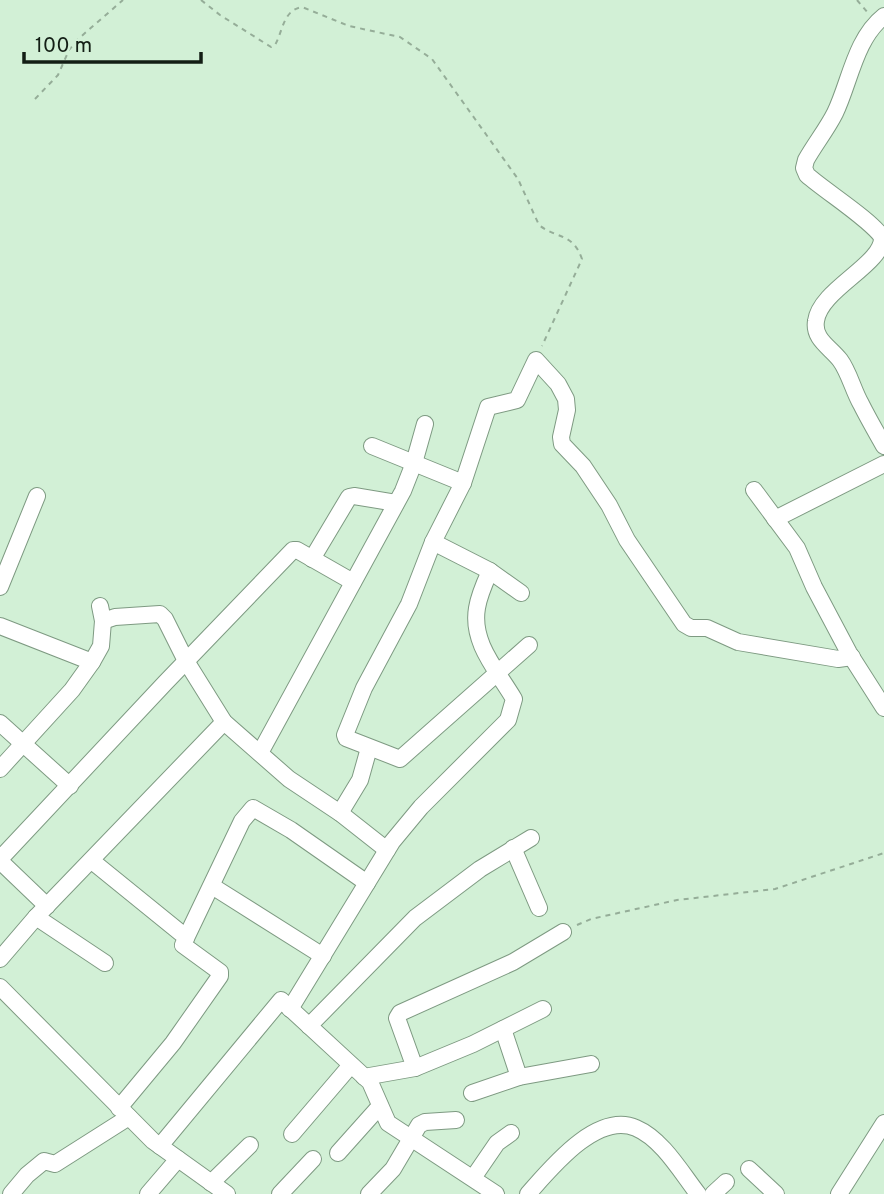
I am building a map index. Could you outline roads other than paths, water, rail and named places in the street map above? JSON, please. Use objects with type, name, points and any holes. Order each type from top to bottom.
[{"type":"street","points":[[884,16],[872,29],[849,73],[835,113],[806,160],[804,168],[817,184],[859,215],[881,236],[883,249],[867,269],[827,298],[816,321],[816,332],[820,340],[842,362],[860,403],[884,446]]},
{"type":"street","points":[[529,645],[400,759],[345,738],[364,688],[409,604],[433,542],[463,483],[488,407],[517,400],[536,360],[558,384],[566,398],[562,444],[583,466],[609,505],[627,540],[684,624],[691,628],[707,628],[738,642],[838,659],[852,657]]},
{"type":"street","points":[[260,753],[396,503],[414,463],[425,424]]},
{"type":"street","points":[[372,446],[463,483]]},
{"type":"street","points":[[775,519],[884,464]]},
{"type":"street","points":[[754,490],[797,548],[814,587],[852,657],[884,708]]},
{"type":"street","points":[[0,587],[37,496]]},
{"type":"street","points":[[312,559],[349,497],[396,503]]},
{"type":"street","points":[[433,542],[490,571],[521,593]]},
{"type":"street","points":[[105,963],[42,912],[0,860],[293,551],[297,550],[353,582]]},
{"type":"street","points":[[290,1009],[387,850],[421,807],[508,720],[514,699],[480,645],[475,626],[477,606],[490,571]]},
{"type":"street","points":[[0,769],[72,690],[92,662],[101,646],[101,614],[116,617],[160,614],[224,722],[289,779],[340,813],[387,850]]},
{"type":"street","points":[[0,626],[92,662]]},
{"type":"street","points":[[0,959],[224,722]]},
{"type":"street","points":[[0,723],[70,786]]},
{"type":"street","points":[[340,813],[360,780],[369,748]]},
{"type":"street","points":[[11,1194],[38,1164],[44,1161],[50,1165],[55,1164],[108,1132],[220,976],[220,972],[183,945],[242,821],[253,808],[291,830],[367,883]]},
{"type":"street","points":[[309,1026],[415,918],[480,869],[531,838]]},
{"type":"street","points":[[513,848],[539,908]]},
{"type":"street","points":[[92,861],[186,938]]},
{"type":"street","points":[[212,886],[323,956]]},
{"type":"street","points":[[415,1068],[397,1018],[400,1013],[513,962],[563,932]]},
{"type":"street","points":[[0,987],[124,1113],[160,1146],[218,1190],[250,1145]]},
{"type":"street","points":[[160,1146],[281,1000],[370,1082],[388,1123],[495,1194]]},
{"type":"street","points":[[364,1077],[415,1068],[473,1044],[543,1009]]},
{"type":"street","points":[[503,1029],[519,1077]]},
{"type":"street","points":[[472,1093],[519,1077],[591,1064]]},
{"type":"street","points":[[292,1134],[351,1065]]},
{"type":"street","points":[[338,1153],[380,1106]]},
{"type":"street","points":[[373,1193],[393,1169],[419,1125],[425,1122],[456,1120]]},
{"type":"street","points":[[528,1194],[563,1156],[604,1126],[616,1124],[635,1127],[662,1148],[698,1194]]},
{"type":"street","points":[[839,1194],[884,1124]]},
{"type":"street","points":[[473,1178],[496,1143],[511,1133]]},
{"type":"street","points":[[148,1194],[178,1159]]},
{"type":"street","points":[[280,1194],[313,1159]]},
{"type":"street","points":[[750,1169],[776,1194]]},
{"type":"street","points":[[713,1194],[726,1182]]}]
